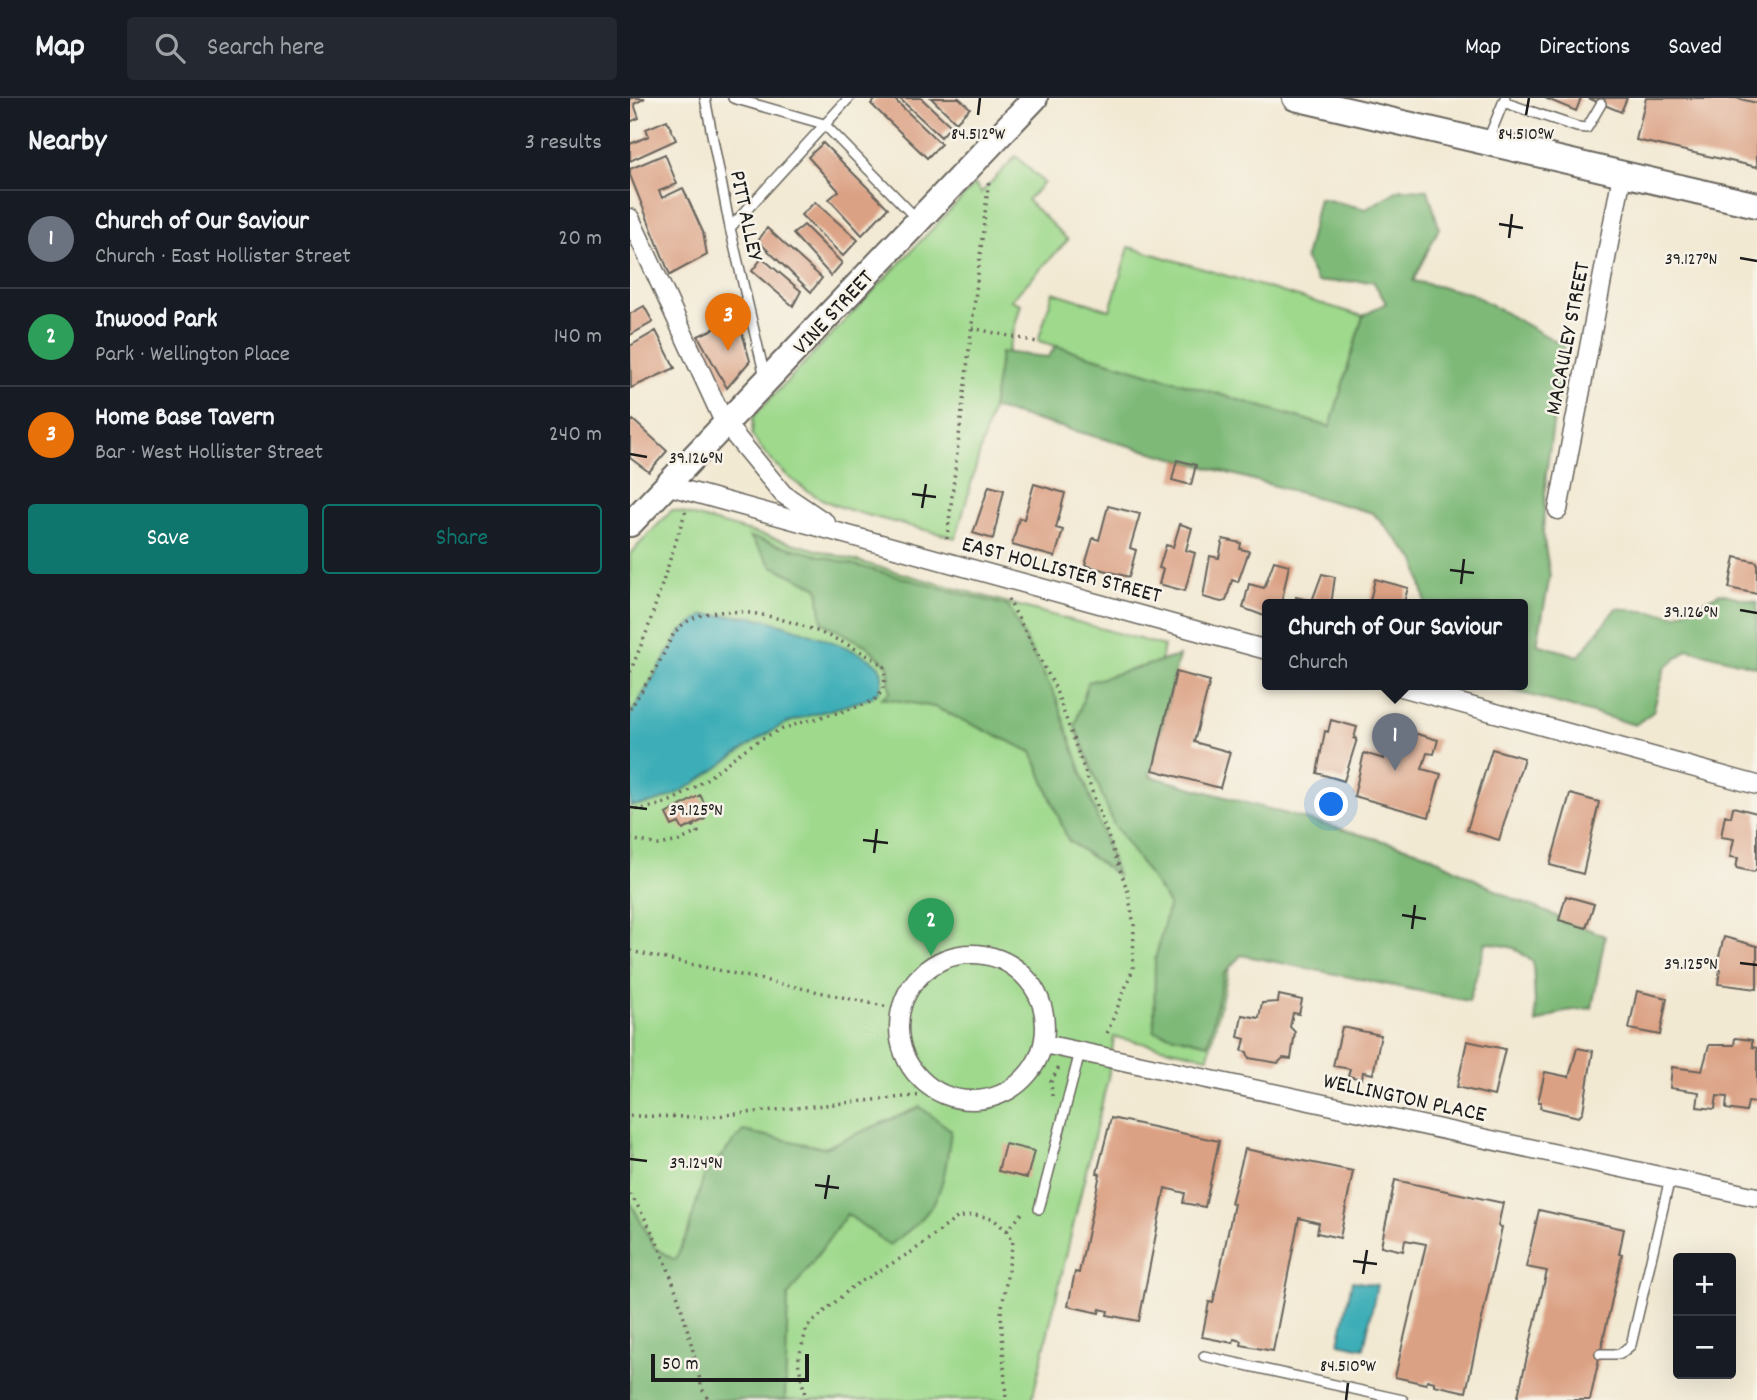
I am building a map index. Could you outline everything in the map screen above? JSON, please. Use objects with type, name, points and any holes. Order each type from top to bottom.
[{"type":"main road","name":"VINE STREET","points":[[630,524],[724,422],[1035,98]]},
{"type":"main road","points":[[1295,98],[1757,205]]},
{"type":"street","name":"MACAULEY STREET","points":[[1558,510],[1622,175]]},
{"type":"street","name":"EAST HOLLISTER STREET","points":[[630,218],[724,422],[783,494],[844,533]]},
{"type":"street","name":"EAST HOLLISTER STREET","points":[[666,485],[1262,649]]},
{"type":"street","points":[[1412,690],[1757,785]]},
{"type":"street","points":[[960,955],[987,955],[1013,966],[1032,985],[1045,1017],[1044,1044],[1032,1068],[1013,1088],[990,1099],[948,1096],[918,1076],[908,1062],[900,1042],[902,1006],[910,987],[934,965],[960,955]]},
{"type":"street","name":"WELLINGTON PLACE","points":[[1044,1044],[1757,1196]]},
{"type":"lane","name":"PITT ALLEY","points":[[705,98],[730,228],[765,380]]},
{"type":"lane","points":[[733,98],[824,124],[917,219]]},
{"type":"lane","points":[[730,228],[849,98]]},
{"type":"lane","points":[[1487,143],[1504,100],[1577,128],[1587,128],[1601,104]]},
{"type":"lane","points":[[1039,1209],[1080,1052]]},
{"type":"lane","points":[[1600,1354],[1620,1354],[1631,1345],[1670,1178]]},
{"type":"lane","points":[[1204,1356],[1403,1400]]},
{"type":"path","points":[[947,539],[989,174]]},
{"type":"path","points":[[972,328],[1037,342]]},
{"type":"path","points":[[630,672],[647,631],[685,510]]},
{"type":"path","points":[[1008,599],[1055,685],[1128,892],[1134,925],[1133,969],[1106,1036]]},
{"type":"path","points":[[630,709],[669,640],[680,627],[708,613],[736,612],[773,618],[817,633],[884,666],[886,680],[881,694],[873,701],[766,736],[678,798],[647,809],[630,809]]},
{"type":"path","points":[[630,839],[669,844],[698,832],[693,825]]},
{"type":"path","points":[[630,951],[888,1007]]},
{"type":"path","points":[[630,1116],[706,1117],[923,1095]]},
{"type":"path","points":[[630,1194],[644,1214],[672,1275],[683,1305],[702,1389],[709,1400]]},
{"type":"path","points":[[1007,1231],[1028,1206]]},
{"type":"path","points":[[806,1400],[798,1361],[807,1327],[852,1287],[913,1251],[957,1217],[975,1215],[992,1218],[1007,1231],[1013,1241],[1001,1312],[1000,1339],[1007,1370],[1006,1400]]},
{"type":"green space","points":[[1016,156],[1044,183],[1027,200],[1068,240],[1011,300],[1021,304],[956,538],[844,508],[807,491],[776,465],[759,445],[752,435],[753,417],[975,184],[981,193]]},
{"type":"green space","points":[[1400,189],[1428,190],[1439,228],[1413,281],[1470,293],[1564,346],[1546,474],[1543,534],[1550,576],[1537,644],[1579,656],[1616,608],[1677,615],[1720,593],[1757,602],[1757,667],[1688,649],[1665,668],[1653,712],[1635,725],[1512,690],[1528,690],[1528,599],[1425,599],[1416,561],[1373,513],[992,408],[1001,352],[1048,357],[1056,346],[1330,427],[1363,316],[1386,303],[1373,281],[1317,282],[1305,259],[1319,198],[1366,209]]},
{"type":"green space","points":[[1129,247],[1363,316],[1331,427],[1038,341],[1053,292],[1110,310]]},
{"type":"green space","points":[[672,510],[1164,646],[1133,788],[1433,895],[1413,990],[1233,951],[1208,1057],[1114,1037],[1108,1078],[1032,1400],[630,1400],[630,554]]},
{"type":"green space","points":[[750,537],[1008,606],[1056,698],[1117,875],[1068,840],[1032,752],[934,707],[882,698],[890,692],[888,666],[867,646],[822,622],[818,588],[772,566]]},
{"type":"green space","points":[[1179,656],[1150,776],[1423,852],[1507,896],[1605,936],[1592,1008],[1565,1011],[1536,1023],[1533,962],[1514,948],[1486,942],[1469,1001],[1241,955],[1224,974],[1208,1044],[1154,1031],[1155,960],[1169,904],[1113,823],[1075,726],[1088,682]]},
{"type":"green space","points":[[920,1107],[951,1130],[942,1183],[937,1196],[920,1220],[889,1245],[847,1214],[788,1296],[785,1400],[630,1400],[630,1201],[655,1248],[675,1260],[688,1232],[704,1176],[743,1131],[824,1148]]},
{"type":"water","points":[[704,615],[757,618],[842,646],[873,661],[880,668],[880,688],[872,697],[783,725],[708,775],[669,797],[649,804],[630,805],[630,715],[682,631]]},
{"type":"water","points":[[1352,1281],[1377,1285],[1364,1348],[1339,1343]]},
{"type":"building","points":[[630,98],[645,98],[634,104],[639,118],[630,122]]},
{"type":"building","points":[[877,98],[893,98],[941,144],[927,158],[871,104]]},
{"type":"building","points":[[899,98],[921,98],[951,126],[941,137]]},
{"type":"building","points":[[931,98],[959,98],[970,108],[956,122]]},
{"type":"building","points":[[1545,98],[1581,98],[1576,111]]},
{"type":"building","points":[[1588,98],[1627,98],[1621,112]]},
{"type":"building","points":[[1646,98],[1736,98],[1757,103],[1757,167],[1636,140]]},
{"type":"building","points":[[667,120],[676,140],[630,161],[630,144],[649,136],[646,129]]},
{"type":"building","points":[[823,143],[888,208],[862,235],[829,199],[839,191],[808,157]]},
{"type":"building","points":[[665,154],[677,184],[659,191],[662,198],[683,188],[703,232],[707,255],[670,275],[630,175],[630,169]]},
{"type":"building","points":[[815,202],[858,240],[843,256],[801,215]]},
{"type":"building","points":[[804,225],[842,263],[831,276],[793,234]]},
{"type":"building","points":[[767,228],[822,278],[811,292],[758,241]]},
{"type":"building","points":[[762,258],[801,291],[793,306],[752,271]]},
{"type":"building","points":[[644,306],[653,322],[630,335],[630,314]]},
{"type":"building","points":[[738,318],[750,361],[727,388],[698,336]]},
{"type":"building","points":[[656,331],[675,368],[631,388],[630,346]]},
{"type":"building","points":[[633,420],[667,451],[649,472],[630,458],[630,424]]},
{"type":"building","points":[[1177,460],[1196,465],[1191,485],[1172,480]]},
{"type":"building","points":[[1034,484],[1065,493],[1056,528],[1063,530],[1055,557],[1012,545],[1019,518],[1024,519]]},
{"type":"building","points":[[989,486],[1004,490],[993,539],[973,533]]},
{"type":"building","points":[[1108,506],[1140,514],[1130,548],[1136,550],[1129,577],[1085,565],[1093,538],[1099,540]]},
{"type":"building","points":[[1180,524],[1192,528],[1186,550],[1195,553],[1185,591],[1159,584],[1163,569],[1159,568],[1166,545],[1173,547]]},
{"type":"building","points":[[1223,539],[1241,543],[1240,549],[1249,551],[1238,582],[1232,580],[1226,601],[1221,602],[1203,597],[1210,556],[1219,558]]},
{"type":"building","points":[[1735,557],[1757,562],[1757,594],[1729,588]]},
{"type":"building","points":[[1274,561],[1289,565],[1282,599],[1262,599],[1262,615],[1243,608],[1249,584],[1264,588]]},
{"type":"building","points":[[1322,574],[1335,577],[1332,599],[1313,599]]},
{"type":"building","points":[[1375,579],[1408,588],[1405,599],[1370,599]]},
{"type":"building","points":[[1176,672],[1210,681],[1194,742],[1230,752],[1220,788],[1153,770]]},
{"type":"building","points":[[1331,720],[1357,727],[1354,738],[1357,739],[1344,781],[1317,773],[1325,731],[1328,732]]},
{"type":"building","points":[[1393,727],[1438,740],[1434,754],[1427,753],[1422,769],[1441,774],[1429,817],[1354,796],[1364,753],[1384,759]]},
{"type":"building","points":[[1492,749],[1524,758],[1499,840],[1467,830]]},
{"type":"building","points":[[1570,794],[1599,802],[1583,874],[1550,865]]},
{"type":"building","points":[[700,795],[707,808],[701,811],[705,819],[683,830],[679,823],[672,826],[666,814]]},
{"type":"building","points":[[1733,807],[1757,813],[1757,868],[1754,872],[1736,868],[1738,858],[1730,857],[1734,839],[1721,837],[1725,815],[1731,817]]},
{"type":"building","points":[[1566,896],[1594,904],[1586,928],[1559,920]]},
{"type":"building","points":[[1724,937],[1757,946],[1757,989],[1718,984],[1720,970],[1716,968]]},
{"type":"building","points":[[1637,991],[1667,998],[1660,1035],[1629,1029]]},
{"type":"building","points":[[1279,995],[1302,1000],[1299,1014],[1293,1013],[1290,1027],[1295,1032],[1291,1059],[1283,1058],[1278,1063],[1249,1058],[1247,1052],[1242,1051],[1245,1039],[1238,1037],[1242,1015],[1259,1018],[1262,1003],[1278,1002]]},
{"type":"building","points":[[1342,1027],[1381,1035],[1373,1074],[1363,1072],[1362,1079],[1348,1076],[1350,1069],[1333,1066]]},
{"type":"building","points":[[1735,1038],[1752,1040],[1752,1047],[1757,1048],[1757,1103],[1748,1102],[1746,1112],[1726,1109],[1727,1097],[1717,1096],[1715,1109],[1697,1107],[1699,1092],[1670,1088],[1672,1067],[1702,1071],[1709,1045],[1734,1045]]},
{"type":"building","points":[[1467,1041],[1505,1049],[1494,1096],[1457,1087]]},
{"type":"building","points":[[1577,1048],[1593,1051],[1583,1111],[1579,1117],[1540,1108],[1541,1102],[1538,1102],[1545,1072],[1569,1077]]},
{"type":"building","points":[[1111,1118],[1219,1141],[1205,1207],[1183,1203],[1185,1193],[1165,1188],[1139,1321],[1107,1315],[1108,1311],[1100,1309],[1099,1313],[1068,1306],[1075,1272],[1079,1273],[1100,1174],[1097,1173]]},
{"type":"building","points":[[1005,1144],[1034,1151],[1027,1178],[998,1171]]},
{"type":"building","points":[[1245,1149],[1353,1171],[1340,1238],[1317,1233],[1319,1223],[1299,1218],[1273,1351],[1241,1345],[1242,1341],[1234,1339],[1233,1343],[1202,1337],[1209,1302],[1213,1303],[1234,1204],[1231,1203]]},
{"type":"building","points":[[1395,1180],[1503,1203],[1498,1226],[1502,1227],[1466,1392],[1434,1385],[1434,1382],[1427,1380],[1426,1384],[1395,1377],[1426,1244],[1405,1240],[1403,1251],[1381,1246]]},
{"type":"building","points":[[1539,1210],[1624,1229],[1619,1254],[1622,1254],[1590,1400],[1517,1400],[1547,1271],[1526,1267]]},
{"type":"place","name":"Home Base Tavern","points":[[728,351]]},
{"type":"place","name":"Church of Our Saviour","points":[[1395,771]]},
{"type":"place","name":"Inwood Park","points":[[931,956]]}]
